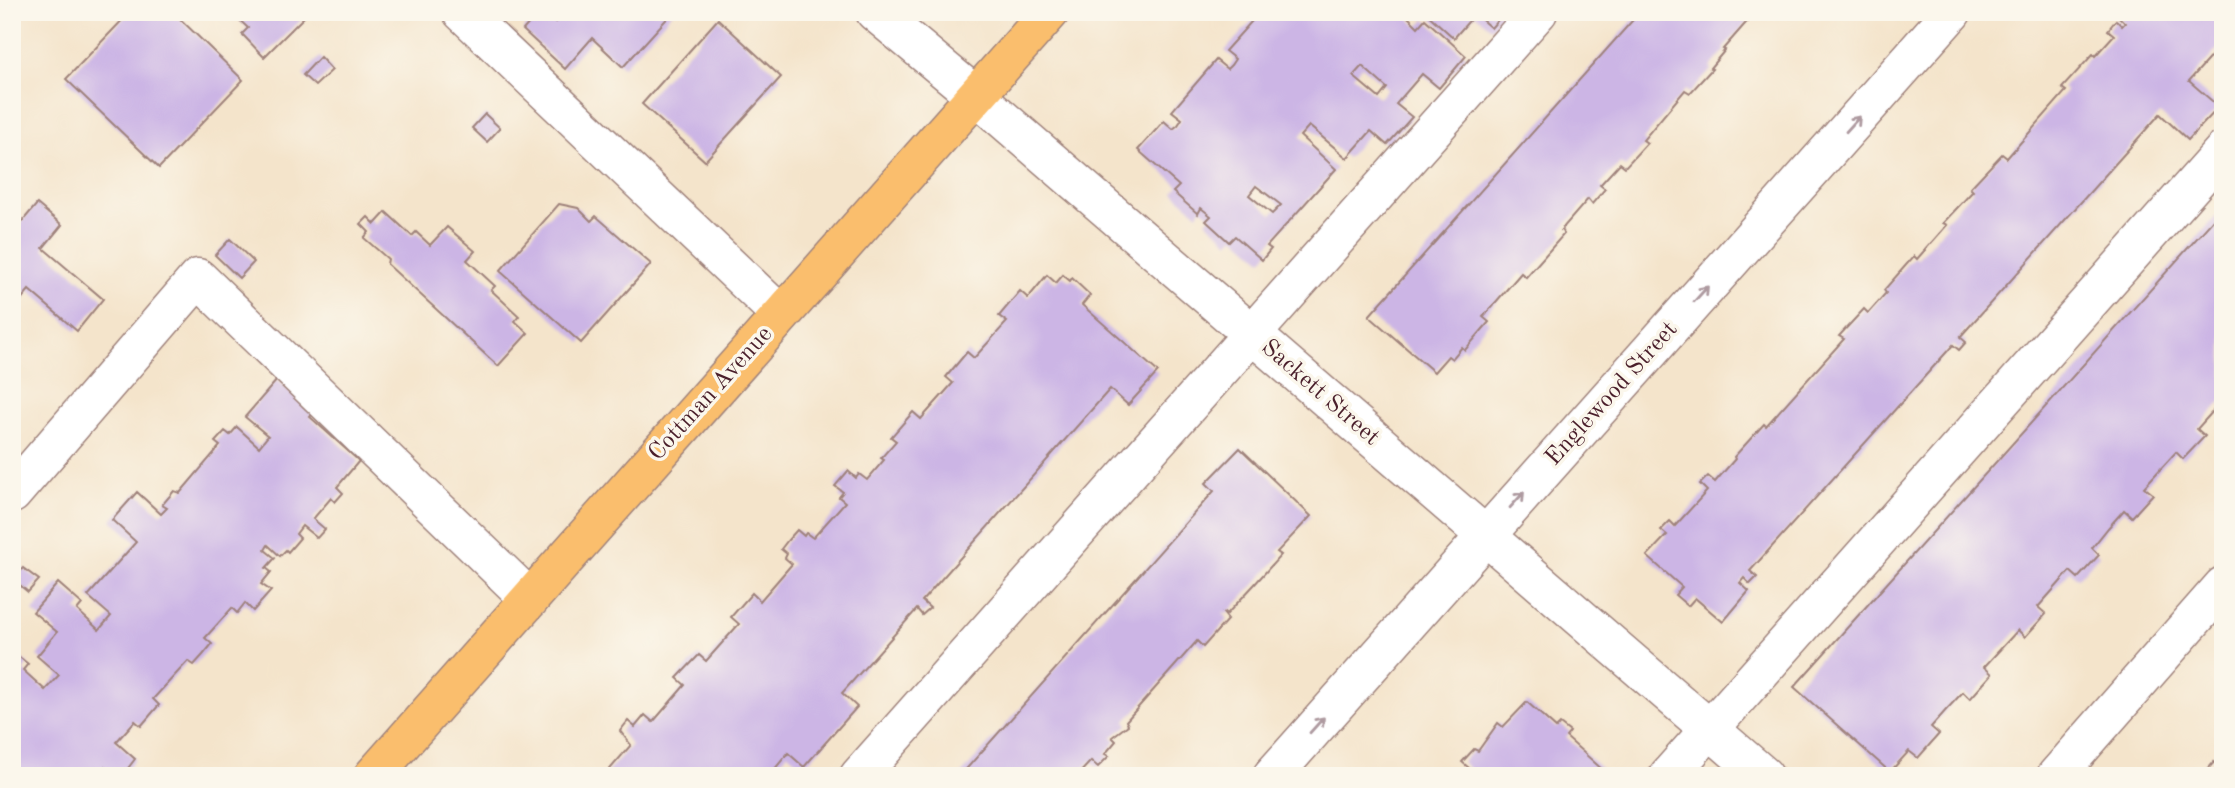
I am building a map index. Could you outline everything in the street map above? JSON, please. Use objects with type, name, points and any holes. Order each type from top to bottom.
[{"type":"main road","name":"Cottman Avenue","points":[[373,776],[1050,12]]},
{"type":"street","points":[[463,12],[781,315]]},
{"type":"street","name":"Sackett Street","points":[[875,12],[976,96],[1764,776]]},
{"type":"street","points":[[859,776],[1538,12]]},
{"type":"street","name":"Englewood Street","points":[[1272,776],[1952,12]]},
{"type":"street","points":[[1668,776],[2223,151]]},
{"type":"street","points":[[12,494],[198,278],[530,598]]},
{"type":"street","points":[[2056,776],[2223,586]]},
{"type":"building","points":[[130,12],[173,12],[243,80],[159,168],[66,79]]},
{"type":"building","points":[[231,12],[309,12],[264,57],[242,34],[248,28]]},
{"type":"building","points":[[539,12],[544,12],[556,22],[562,15],[558,12],[673,12],[623,67],[592,38],[565,69],[523,30]]},
{"type":"building","points":[[1260,12],[1409,12],[1407,16],[1418,27],[1425,19],[1466,56],[1439,88],[1422,74],[1396,104],[1412,117],[1387,145],[1371,131],[1347,158],[1309,126],[1300,136],[1336,169],[1267,246],[1271,249],[1262,260],[1235,236],[1229,242],[1206,221],[1211,216],[1201,208],[1198,214],[1173,192],[1179,186],[1138,150],[1164,121],[1173,129],[1178,125],[1182,119],[1172,111],[1216,60],[1227,69],[1231,65],[1235,59],[1225,51]],"holes":[[[1362,66],[1387,88],[1379,98],[1353,76]],[[1256,186],[1281,205],[1272,214],[1249,195]]]},
{"type":"building","points":[[1425,12],[1505,12],[1491,28],[1475,14],[1454,38]]},
{"type":"building","points":[[1640,12],[1764,12],[1757,20],[1752,16],[1690,93],[1685,90],[1643,140],[1647,143],[1625,167],[1620,163],[1600,185],[1605,189],[1592,204],[1588,199],[1561,230],[1564,234],[1526,277],[1521,273],[1483,317],[1489,322],[1465,350],[1462,347],[1452,359],[1448,356],[1434,372],[1369,316]]},
{"type":"building","points":[[2123,12],[2223,12],[2223,43],[2189,81],[2219,107],[2188,140],[2160,114],[1960,337],[1966,342],[1959,350],[1953,345],[1750,571],[1757,577],[1750,584],[1744,578],[1740,583],[1749,591],[1723,622],[1695,598],[1688,606],[1675,595],[1682,587],[1647,556],[1667,535],[1661,530],[1670,521],[1675,526],[1707,491],[1700,484],[1708,476],[1715,482],[1734,457],[1764,424],[1766,426],[1844,339],[1839,336],[1864,309],[1868,313],[1914,256],[1917,259],[1947,225],[1943,223],[1973,191],[1970,188],[2002,154],[2007,158],[2066,91],[2062,88],[2114,35],[2108,30],[2116,20],[2122,26],[2125,23],[2119,17]]},
{"type":"building","points":[[718,19],[781,77],[705,161],[642,104]]},
{"type":"building","points":[[320,57],[332,70],[315,86],[303,75]]},
{"type":"building","points":[[485,114],[500,128],[487,142],[472,128]]},
{"type":"building","points":[[37,204],[62,225],[43,248],[103,299],[77,331],[29,290],[12,310],[12,217],[20,224]]},
{"type":"building","points":[[559,204],[578,208],[591,221],[596,216],[651,264],[581,343],[500,271]]},
{"type":"building","points":[[2223,209],[2223,400],[2197,429],[2205,436],[2183,459],[2176,452],[2144,487],[2153,494],[2132,517],[2124,510],[2092,548],[2099,555],[2078,578],[2070,571],[2038,607],[2046,614],[2025,637],[2018,630],[1984,667],[1992,674],[1970,699],[1963,692],[1931,727],[1939,734],[1918,758],[1909,751],[1890,772],[1794,687]]},
{"type":"building","points":[[386,212],[412,236],[416,232],[430,245],[447,227],[475,251],[467,260],[495,286],[491,290],[519,316],[515,321],[528,333],[498,366],[387,264],[388,259],[364,238],[369,232],[361,224],[368,217],[375,224]]},
{"type":"building","points":[[230,239],[254,262],[239,278],[215,255]]},
{"type":"building","points":[[1047,275],[1056,283],[1063,275],[1070,281],[1072,278],[1090,295],[1082,305],[1158,372],[1128,405],[1110,389],[922,601],[930,608],[922,615],[917,609],[842,693],[857,707],[804,767],[788,753],[769,776],[604,776],[631,745],[620,731],[628,721],[635,727],[645,715],[653,722],[685,685],[677,678],[699,655],[706,661],[739,624],[731,617],[752,593],[760,601],[792,564],[781,549],[788,540],[797,530],[804,536],[806,533],[813,538],[845,502],[839,497],[843,492],[835,486],[848,471],[856,478],[859,474],[867,480],[896,441],[891,437],[913,412],[921,419],[953,383],[946,377],[967,352],[974,358],[1007,322],[999,316],[1020,291],[1028,298]]},
{"type":"building","points":[[277,380],[314,412],[310,417],[359,461],[337,487],[343,493],[335,502],[331,498],[313,519],[325,529],[317,538],[302,526],[296,534],[300,538],[288,552],[286,550],[280,556],[268,545],[265,550],[275,558],[266,568],[271,572],[261,584],[271,591],[253,611],[245,603],[237,613],[232,608],[205,638],[212,644],[203,655],[194,665],[188,661],[153,699],[159,705],[141,726],[135,721],[116,742],[135,759],[122,776],[115,776],[105,767],[98,776],[12,776],[12,651],[28,664],[23,670],[45,690],[59,675],[37,656],[57,632],[33,612],[58,583],[82,604],[77,610],[99,630],[111,616],[88,596],[136,542],[112,520],[137,492],[161,514],[167,508],[162,505],[174,491],[180,493],[220,446],[215,442],[225,431],[230,435],[237,427],[259,447],[268,436],[245,417]]},
{"type":"building","points":[[1240,448],[1311,516],[1277,552],[1281,555],[1254,585],[1227,614],[1223,613],[1228,619],[1203,647],[1197,641],[1126,721],[1128,725],[1112,737],[1116,741],[1105,754],[1109,756],[1098,767],[1091,761],[1077,776],[960,776],[1214,491],[1206,483]]},
{"type":"building","points":[[23,568],[39,580],[28,592],[14,580]]},
{"type":"building","points":[[1527,702],[1556,728],[1560,724],[1570,732],[1566,737],[1604,771],[1599,776],[1461,776],[1469,768],[1462,762],[1474,749],[1478,751],[1498,723],[1503,727]]},
{"type":"building","points":[[2214,762],[2220,768],[2223,766],[2223,776],[2202,776]]}]
